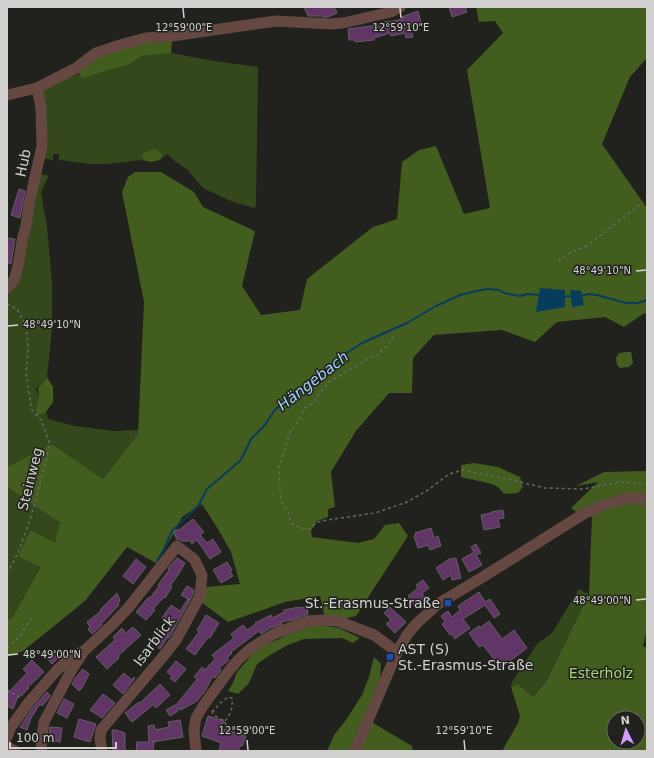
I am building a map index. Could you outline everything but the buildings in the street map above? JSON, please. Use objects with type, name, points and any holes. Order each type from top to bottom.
[{"type":"street","points":[[7,95],[36,88],[62,76],[76,68],[96,53],[120,44],[146,38],[172,36],[276,21],[330,24],[343,23],[391,12],[400,7]]},
{"type":"street","name":"Hub","points":[[7,288],[14,280],[18,266],[42,146],[41,108],[36,88]]},
{"type":"street","points":[[355,751],[397,652],[407,635],[416,624],[438,604],[486,576],[585,513],[606,504],[629,498],[647,499]]},
{"type":"street","name":"Isarblick","points":[[84,650],[113,624],[129,607],[177,546],[194,559],[202,575],[200,596],[176,640],[101,730],[100,739],[102,751]]},
{"type":"street","points":[[196,751],[194,730],[196,718],[202,706],[238,660],[262,640],[274,634],[308,621],[338,621],[374,635],[397,652]]},
{"type":"street","points":[[7,737],[11,727],[36,693],[57,670],[84,650]]},
{"type":"street","points":[[41,751],[44,722],[84,650]]},
{"type":"street","points":[[7,748],[14,751]]},
{"type":"path","points":[[558,260],[587,246],[643,202]]},
{"type":"path","name":"Steinweg","points":[[7,304],[17,309],[26,326],[28,348],[26,374],[32,410],[41,420],[49,441],[47,458],[30,520],[17,555],[7,573]]},
{"type":"path","points":[[393,336],[389,344],[377,355],[367,359],[329,382],[313,403],[305,408],[300,419],[290,432],[279,467],[282,503],[288,512],[291,523],[300,528],[309,529],[318,522],[375,513],[407,502],[428,490],[449,474],[463,470],[545,488],[583,489],[622,482],[647,484]]},
{"type":"path","points":[[7,648],[19,637],[32,617]]},
{"type":"path","points":[[7,690],[18,696]]},
{"type":"path","points":[[212,710],[214,711],[218,705],[228,697],[232,698],[232,711],[225,721],[226,728]]},
{"type":"path","points":[[213,707],[212,712],[214,715],[225,721]]},
{"type":"green space","points":[[476,7],[647,7],[647,58],[630,77],[602,144],[647,208],[647,313],[643,314],[624,327],[605,317],[557,322],[535,342],[502,330],[434,335],[413,358],[412,393],[389,393],[356,431],[331,472],[335,507],[328,509],[328,517],[317,521],[311,531],[312,537],[358,543],[374,539],[385,525],[399,523],[408,536],[356,616],[326,623],[320,596],[285,602],[228,622],[201,602],[206,587],[240,584],[231,552],[202,504],[182,517],[156,563],[127,547],[85,601],[23,651],[7,657],[7,619],[12,619],[40,567],[18,556],[31,530],[55,543],[60,523],[7,487],[7,467],[52,444],[103,479],[138,434],[144,302],[122,192],[128,177],[135,172],[161,172],[194,192],[203,207],[255,231],[242,286],[261,315],[300,310],[307,279],[373,227],[397,219],[402,162],[419,150],[436,146],[464,214],[490,208],[467,70],[503,33],[495,21],[479,22]]},
{"type":"green space","points":[[172,41],[171,53],[142,56],[128,65],[82,79],[76,68],[120,45]]},
{"type":"green space","points":[[171,53],[258,67],[255,208],[233,202],[203,188],[188,170],[167,154],[160,160],[163,154],[142,153],[143,160],[106,164],[90,164],[59,160],[59,154],[53,154],[53,160],[45,159],[41,91],[64,79],[79,74],[82,79],[128,65],[142,56]]},
{"type":"green space","points":[[154,149],[163,154],[160,160],[151,162],[143,160],[142,154]]},
{"type":"green space","points":[[39,174],[49,175],[41,192],[47,227],[52,283],[52,329],[47,377],[36,389],[39,396],[36,407],[37,416],[46,412],[48,419],[75,426],[114,431],[138,430],[138,434],[103,479],[52,444],[7,467],[7,293]]},
{"type":"green space","points":[[631,352],[633,363],[629,367],[620,368],[617,365],[616,358],[619,353]]},
{"type":"green space","points":[[47,377],[53,387],[53,402],[46,412],[37,416],[36,408],[39,396],[38,388]]},
{"type":"green space","points":[[474,463],[498,467],[520,477],[523,487],[518,493],[504,494],[498,487],[492,484],[461,477],[461,465]]},
{"type":"green space","name":"Esterholz","points":[[647,471],[647,630],[643,646],[647,648],[647,751],[502,751],[518,723],[520,716],[511,687],[518,684],[533,697],[546,682],[589,594],[592,517],[576,512],[571,508],[598,482],[576,486],[604,472]]},
{"type":"green space","points":[[7,487],[60,523],[55,544],[31,530],[40,566],[12,620],[7,619]]},
{"type":"green space","points":[[579,589],[589,594],[546,682],[533,697],[518,684],[511,687],[512,682],[537,644],[552,633]]},
{"type":"green space","points":[[320,625],[339,628],[360,638],[353,643],[342,638],[304,639],[288,645],[257,664],[249,683],[238,694],[228,691],[237,672],[258,648],[299,628]]},
{"type":"green space","points":[[374,657],[381,664],[380,678],[351,751],[327,751],[334,735],[346,720],[362,695],[369,677]]},
{"type":"green space","points":[[368,720],[412,746],[413,751],[354,751]]},
{"type":"water","points":[[540,288],[565,290],[565,307],[536,312]]},
{"type":"water","points":[[570,290],[581,291],[584,305],[572,307]]},
{"type":"waterway","name":"Hängebach","points":[[157,561],[172,531],[198,506],[207,489],[241,460],[251,439],[265,425],[274,411],[290,396],[305,385],[317,379],[348,352],[362,343],[407,323],[436,306],[460,295],[487,289],[499,290],[504,293],[520,296],[528,294],[540,295]]},
{"type":"waterway","points":[[581,296],[588,294],[597,295],[626,303],[638,303],[647,300]]},
{"type":"waterway","points":[[563,297],[572,296]]},
{"type":"place","name":"St.-Erasmus-Straße","points":[[448,603]]},
{"type":"place","name":"AST (S) St.-Erasmus-Straße","points":[[390,657]]}]
